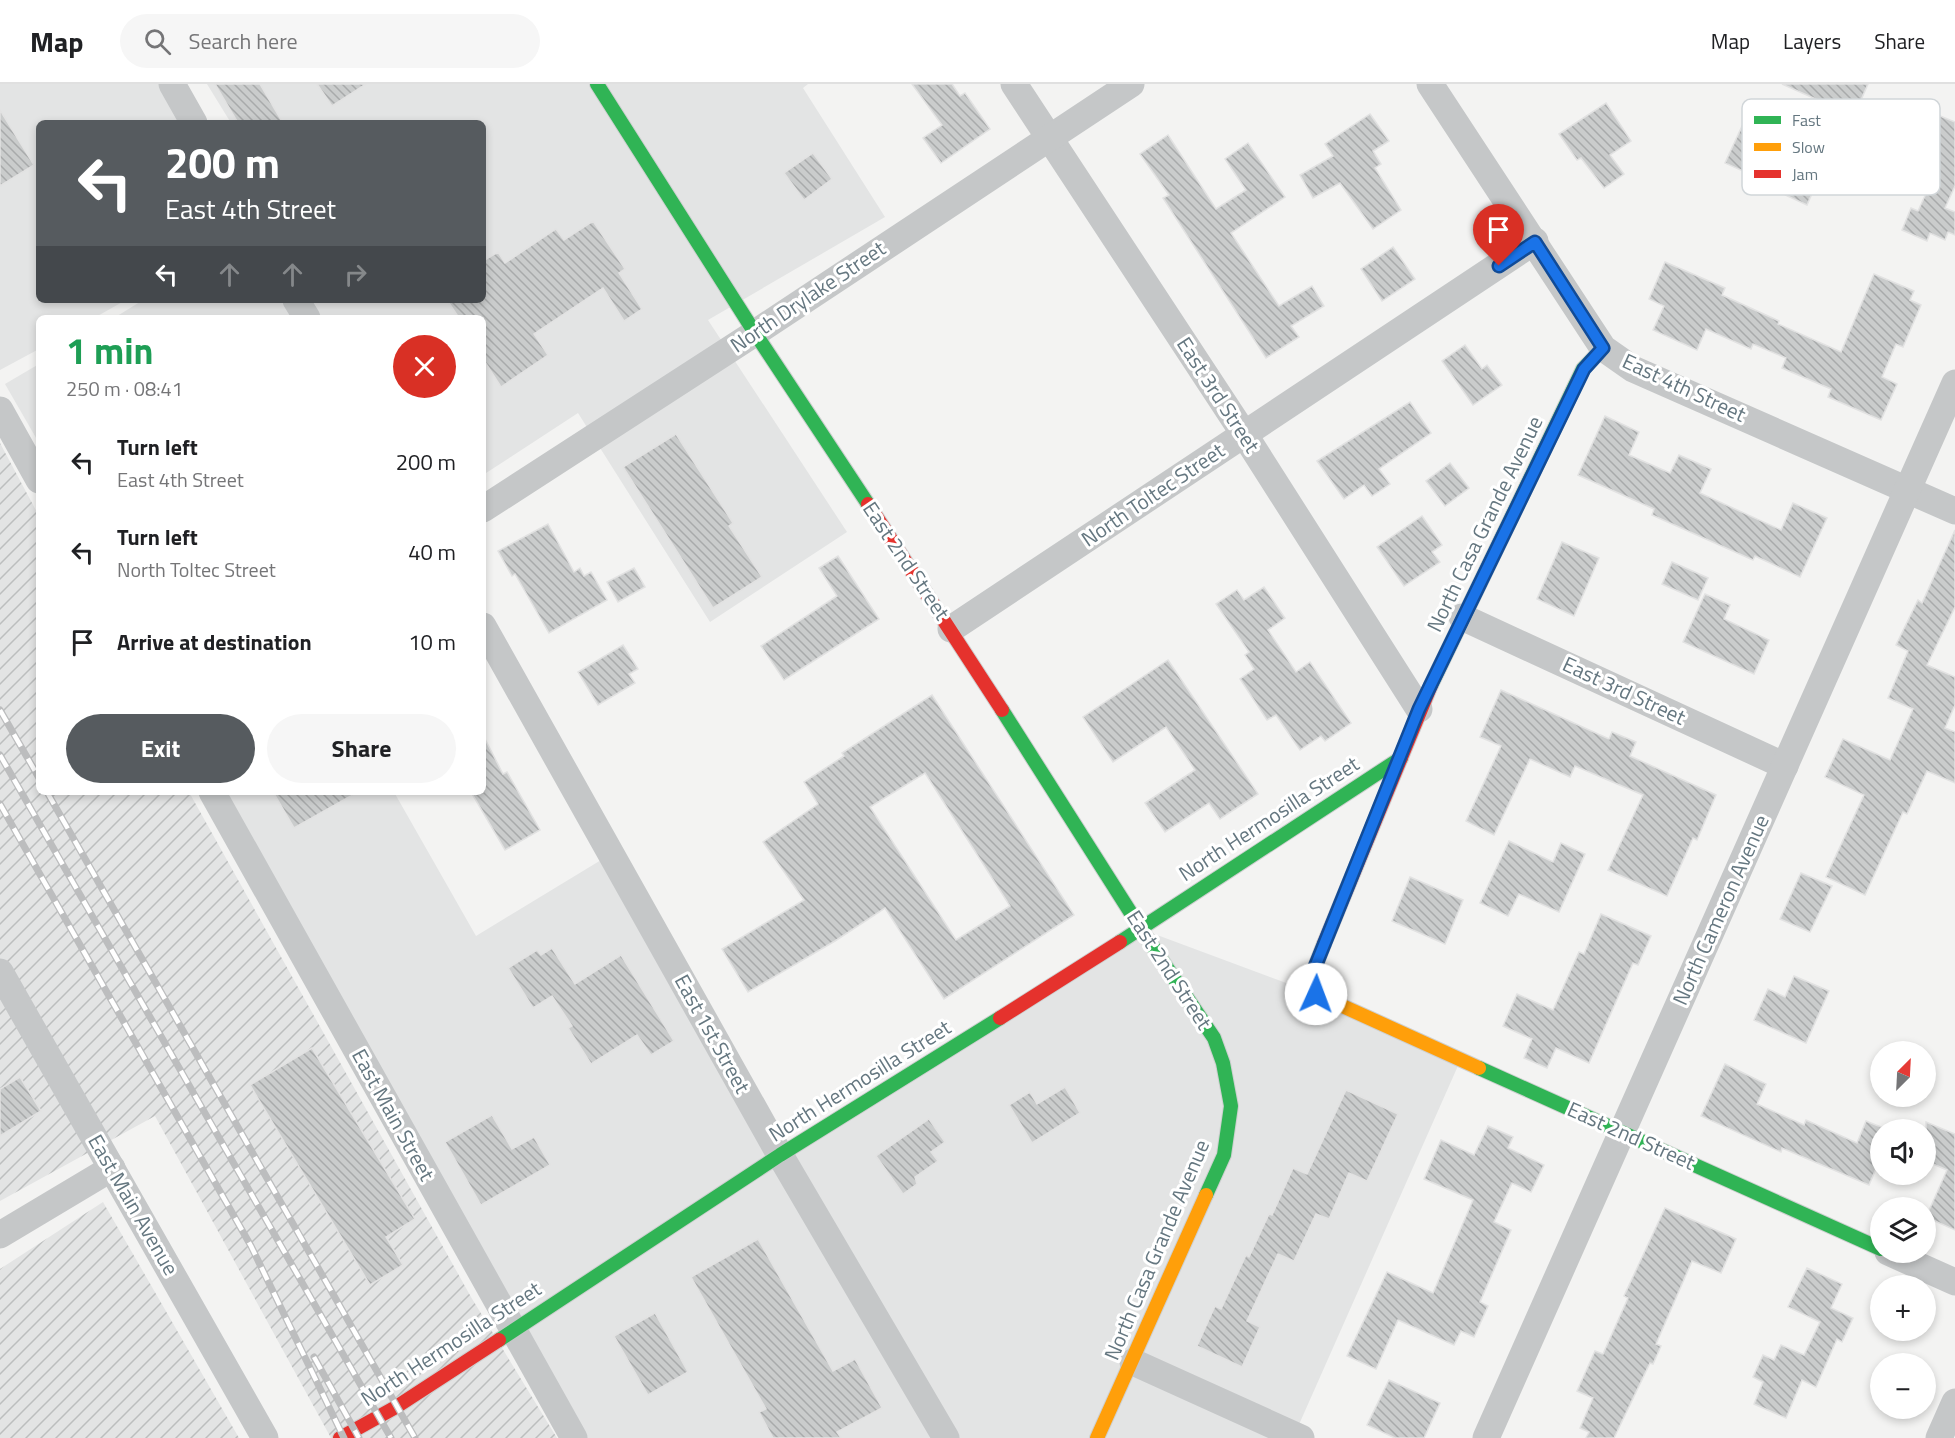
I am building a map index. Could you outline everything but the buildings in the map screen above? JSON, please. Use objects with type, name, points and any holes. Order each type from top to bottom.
[{"type":"street","points":[[172,84],[192,120]]},
{"type":"street","name":"East 2nd Street","points":[[597,84],[755,333],[951,629],[1141,929],[1214,1038]]},
{"type":"street","name":"East 3rd Street","points":[[1014,84],[1244,434],[1419,709]]},
{"type":"street","name":"North Drylake Street","points":[[486,507],[755,333],[1131,84]]},
{"type":"street","name":"East 4th Street","points":[[1430,84],[1603,348],[1633,369],[1955,511]]},
{"type":"street","name":"North Toltec Street","points":[[951,629],[1535,242]]},
{"type":"street","name":"North Casa Grande Avenue","points":[[1316,994],[1315,967],[1419,709],[1584,369],[1603,348]]},
{"type":"street","name":"North Cameron Avenue","points":[[1486,1438],[1955,383]]},
{"type":"street","points":[[0,410],[36,475]]},
{"type":"street","name":"East 3rd Street","points":[[1462,617],[1785,766]]},
{"type":"street","name":"East 1st Street","points":[[486,631],[780,1155],[946,1438]]},
{"type":"street","name":"North Hermosilla Street","points":[[340,1438],[396,1407],[513,1328],[780,1155],[1141,929],[1401,758]]},
{"type":"street","name":"East Main Street","points":[[214,795],[574,1438]]},
{"type":"street","name":"East Main Avenue","points":[[0,972],[265,1438]]},
{"type":"street","name":"East 2nd Street","points":[[1316,994],[1870,1244]]},
{"type":"street","name":"North Casa Grande Avenue","points":[[1097,1438],[1224,1155],[1231,1106],[1223,1063],[1214,1038]]},
{"type":"street","points":[[0,1235],[112,1168]]},
{"type":"street","points":[[1913,1263],[1955,1282]]},
{"type":"street","points":[[1133,1362],[1301,1438]]},
{"type":"street","points":[[1939,1438],[1955,1402]]},
{"type":"shaded area","points":[[0,84],[172,84],[192,120],[36,120],[36,303],[121,303],[99,315],[36,315],[36,351],[0,370]]},
{"type":"shaded area","points":[[207,84],[808,84],[803,88],[885,217],[708,320],[847,532],[710,622],[578,413],[486,473],[486,315],[119,315],[138,303],[486,303],[486,120],[229,120]]},
{"type":"shaded area","points":[[36,366],[36,438],[5,384]]},
{"type":"shaded area","points":[[0,443],[36,510],[36,795],[191,795],[471,1297],[557,1438],[331,1438],[155,1116],[0,1201]]},
{"type":"shaded area","points":[[214,795],[396,795],[476,936],[611,854],[780,1155],[1141,929],[1316,994],[1461,1059],[1293,1438],[574,1438]]},
{"type":"shaded area","points":[[103,1202],[239,1438],[0,1438],[0,1269]]},
{"type":"railway","points":[[0,710],[36,773]]},
{"type":"railway","points":[[0,755],[391,1438]]},
{"type":"railway","points":[[49,795],[415,1438]]},
{"type":"railway","points":[[0,804],[251,1246],[344,1438]]},
{"type":"railway","points":[[314,1357],[359,1438]]},
{"type":"traffic: fast","points":[[597,84],[755,333],[868,504]]},
{"type":"traffic: fast","points":[[1431,685],[1583,369],[1603,348]]},
{"type":"traffic: fast","points":[[1002,710],[1141,929],[1214,1038],[1223,1063],[1231,1106],[1224,1155],[1206,1195]]},
{"type":"traffic: fast","points":[[1120,942],[1401,758]]},
{"type":"traffic: fast","points":[[499,1340],[780,1155],[1000,1018]]},
{"type":"traffic: fast","points":[[1479,1068],[1870,1244]]},
{"type":"traffic: slow","points":[[1324,944],[1315,967],[1316,994],[1479,1068]]},
{"type":"traffic: slow","points":[[1097,1438],[1206,1195]]},
{"type":"traffic: jam","points":[[868,504],[1002,710]]},
{"type":"traffic: jam","points":[[1324,944],[1431,685]]},
{"type":"traffic: jam","points":[[1000,1018],[1120,942]]},
{"type":"traffic: jam","points":[[340,1438],[396,1407],[499,1340]]},
{"type":"route","points":[[1316,994],[1315,967],[1419,709],[1584,369],[1603,348],[1535,242],[1499,266]]}]
